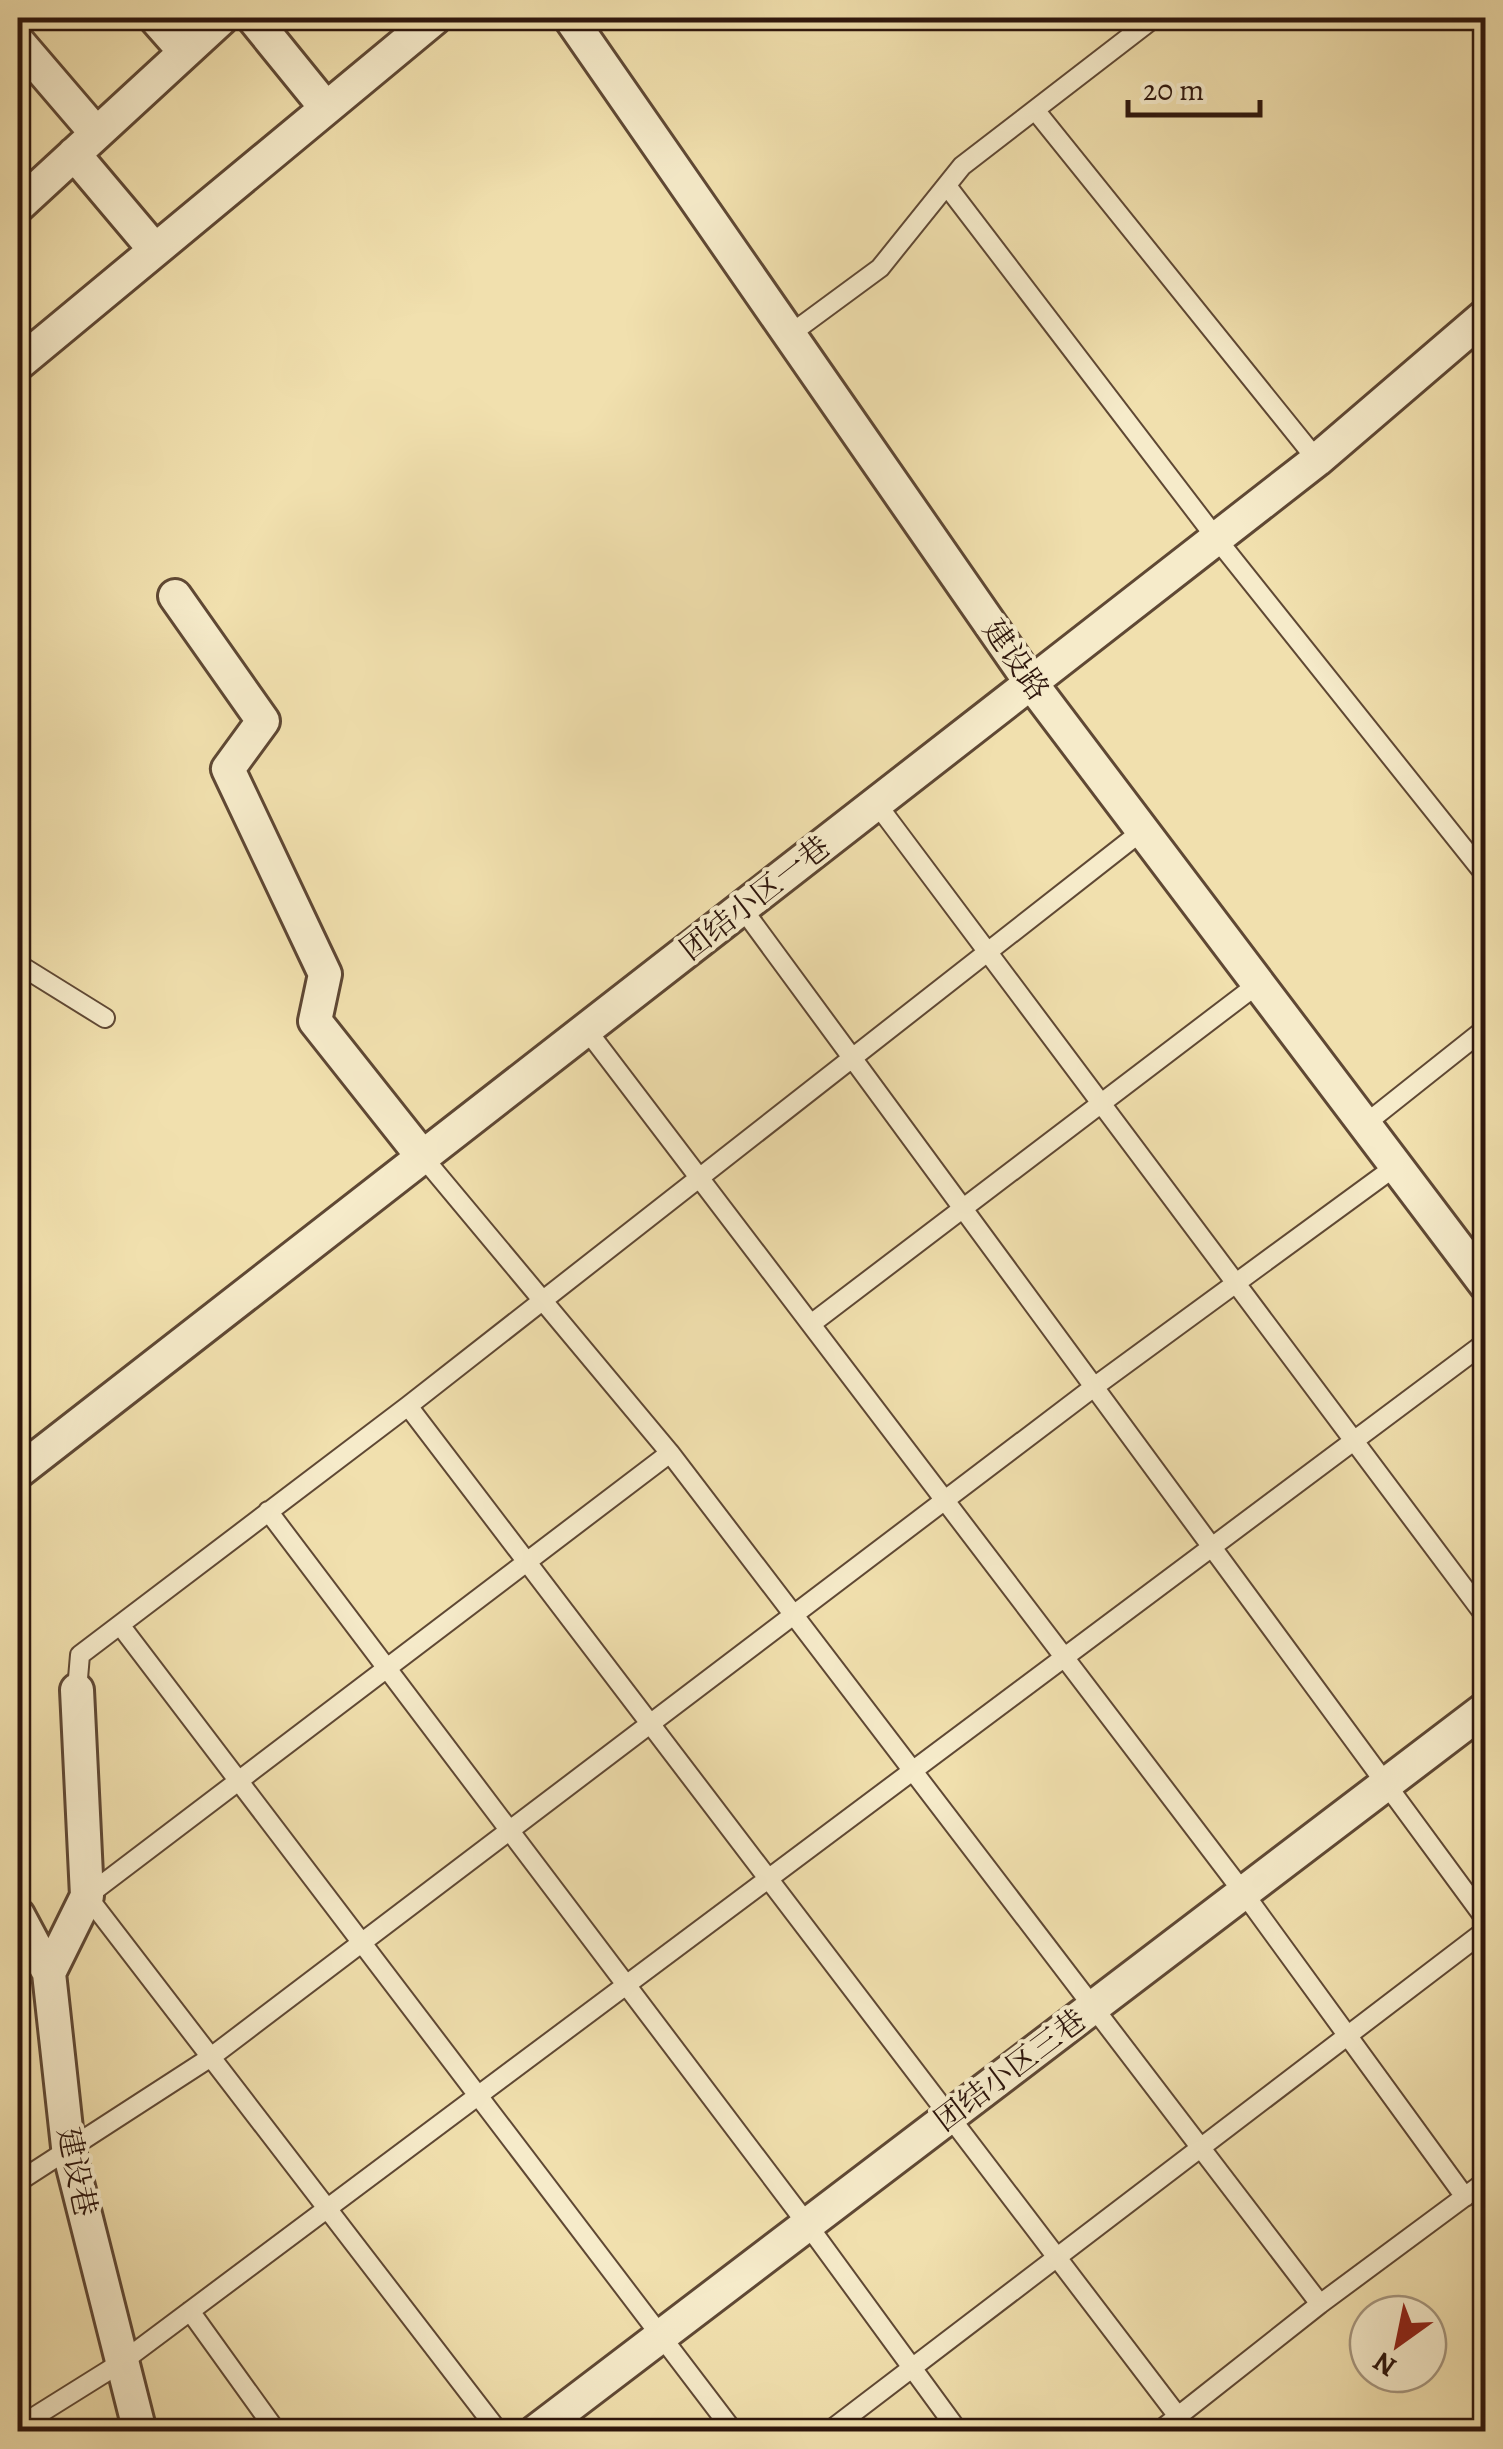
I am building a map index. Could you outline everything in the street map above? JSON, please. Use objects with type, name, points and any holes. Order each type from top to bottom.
[{"type":"street","points":[[155,18],[185,52]]},
{"type":"street","points":[[18,206],[222,18]]},
{"type":"street","points":[[253,18],[326,108]]},
{"type":"street","points":[[18,364],[435,18]]},
{"type":"street","name":"建设路","points":[[570,18],[1030,683],[1486,1285]]},
{"type":"street","points":[[18,42],[156,250]]},
{"type":"street","name":"团结小区一巷","points":[[18,1472],[1318,460],[1486,316]]},
{"type":"street","points":[[175,596],[263,721],[228,768],[326,974],[315,1020],[422,1156]]},
{"type":"street","points":[[49,1972],[87,1896],[77,1690]]},
{"type":"street","name":"团结小区三巷","points":[[535,2432],[1486,1708]]},
{"type":"street","name":"建设巷","points":[[20,1924],[49,1972],[68,2147],[140,2432]]},
{"type":"lane","points":[[789,335],[880,268],[962,166],[1154,18]]},
{"type":"lane","points":[[1035,110],[1318,460]]},
{"type":"lane","points":[[947,186],[1216,538],[1486,876]]},
{"type":"lane","points":[[876,802],[1486,1617]]},
{"type":"lane","points":[[77,1690],[80,1655],[408,1406],[1142,830]]},
{"type":"lane","points":[[742,908],[1486,1920]]},
{"type":"lane","points":[[18,964],[105,1018]]},
{"type":"lane","points":[[810,1324],[1258,984]]},
{"type":"lane","points":[[1363,1123],[1486,1028]]},
{"type":"lane","points":[[586,1029],[1244,1892],[1464,2197]]},
{"type":"lane","points":[[422,1156],[670,1453],[1320,2304]]},
{"type":"lane","points":[[18,2182],[211,2057],[1094,1387],[1396,1166]]},
{"type":"lane","points":[[18,2427],[122,2362],[1486,1342]]},
{"type":"lane","points":[[408,1406],[1184,2424]]},
{"type":"lane","points":[[499,2432],[87,1896],[670,1453]]},
{"type":"lane","points":[[268,1511],[808,2224],[960,2432]]},
{"type":"lane","points":[[120,1624],[734,2432]]},
{"type":"lane","points":[[828,2432],[1486,1930]]},
{"type":"lane","points":[[1158,2432],[1184,2424],[1320,2304],[1486,2181]]},
{"type":"lane","points":[[190,2311],[277,2432]]}]
